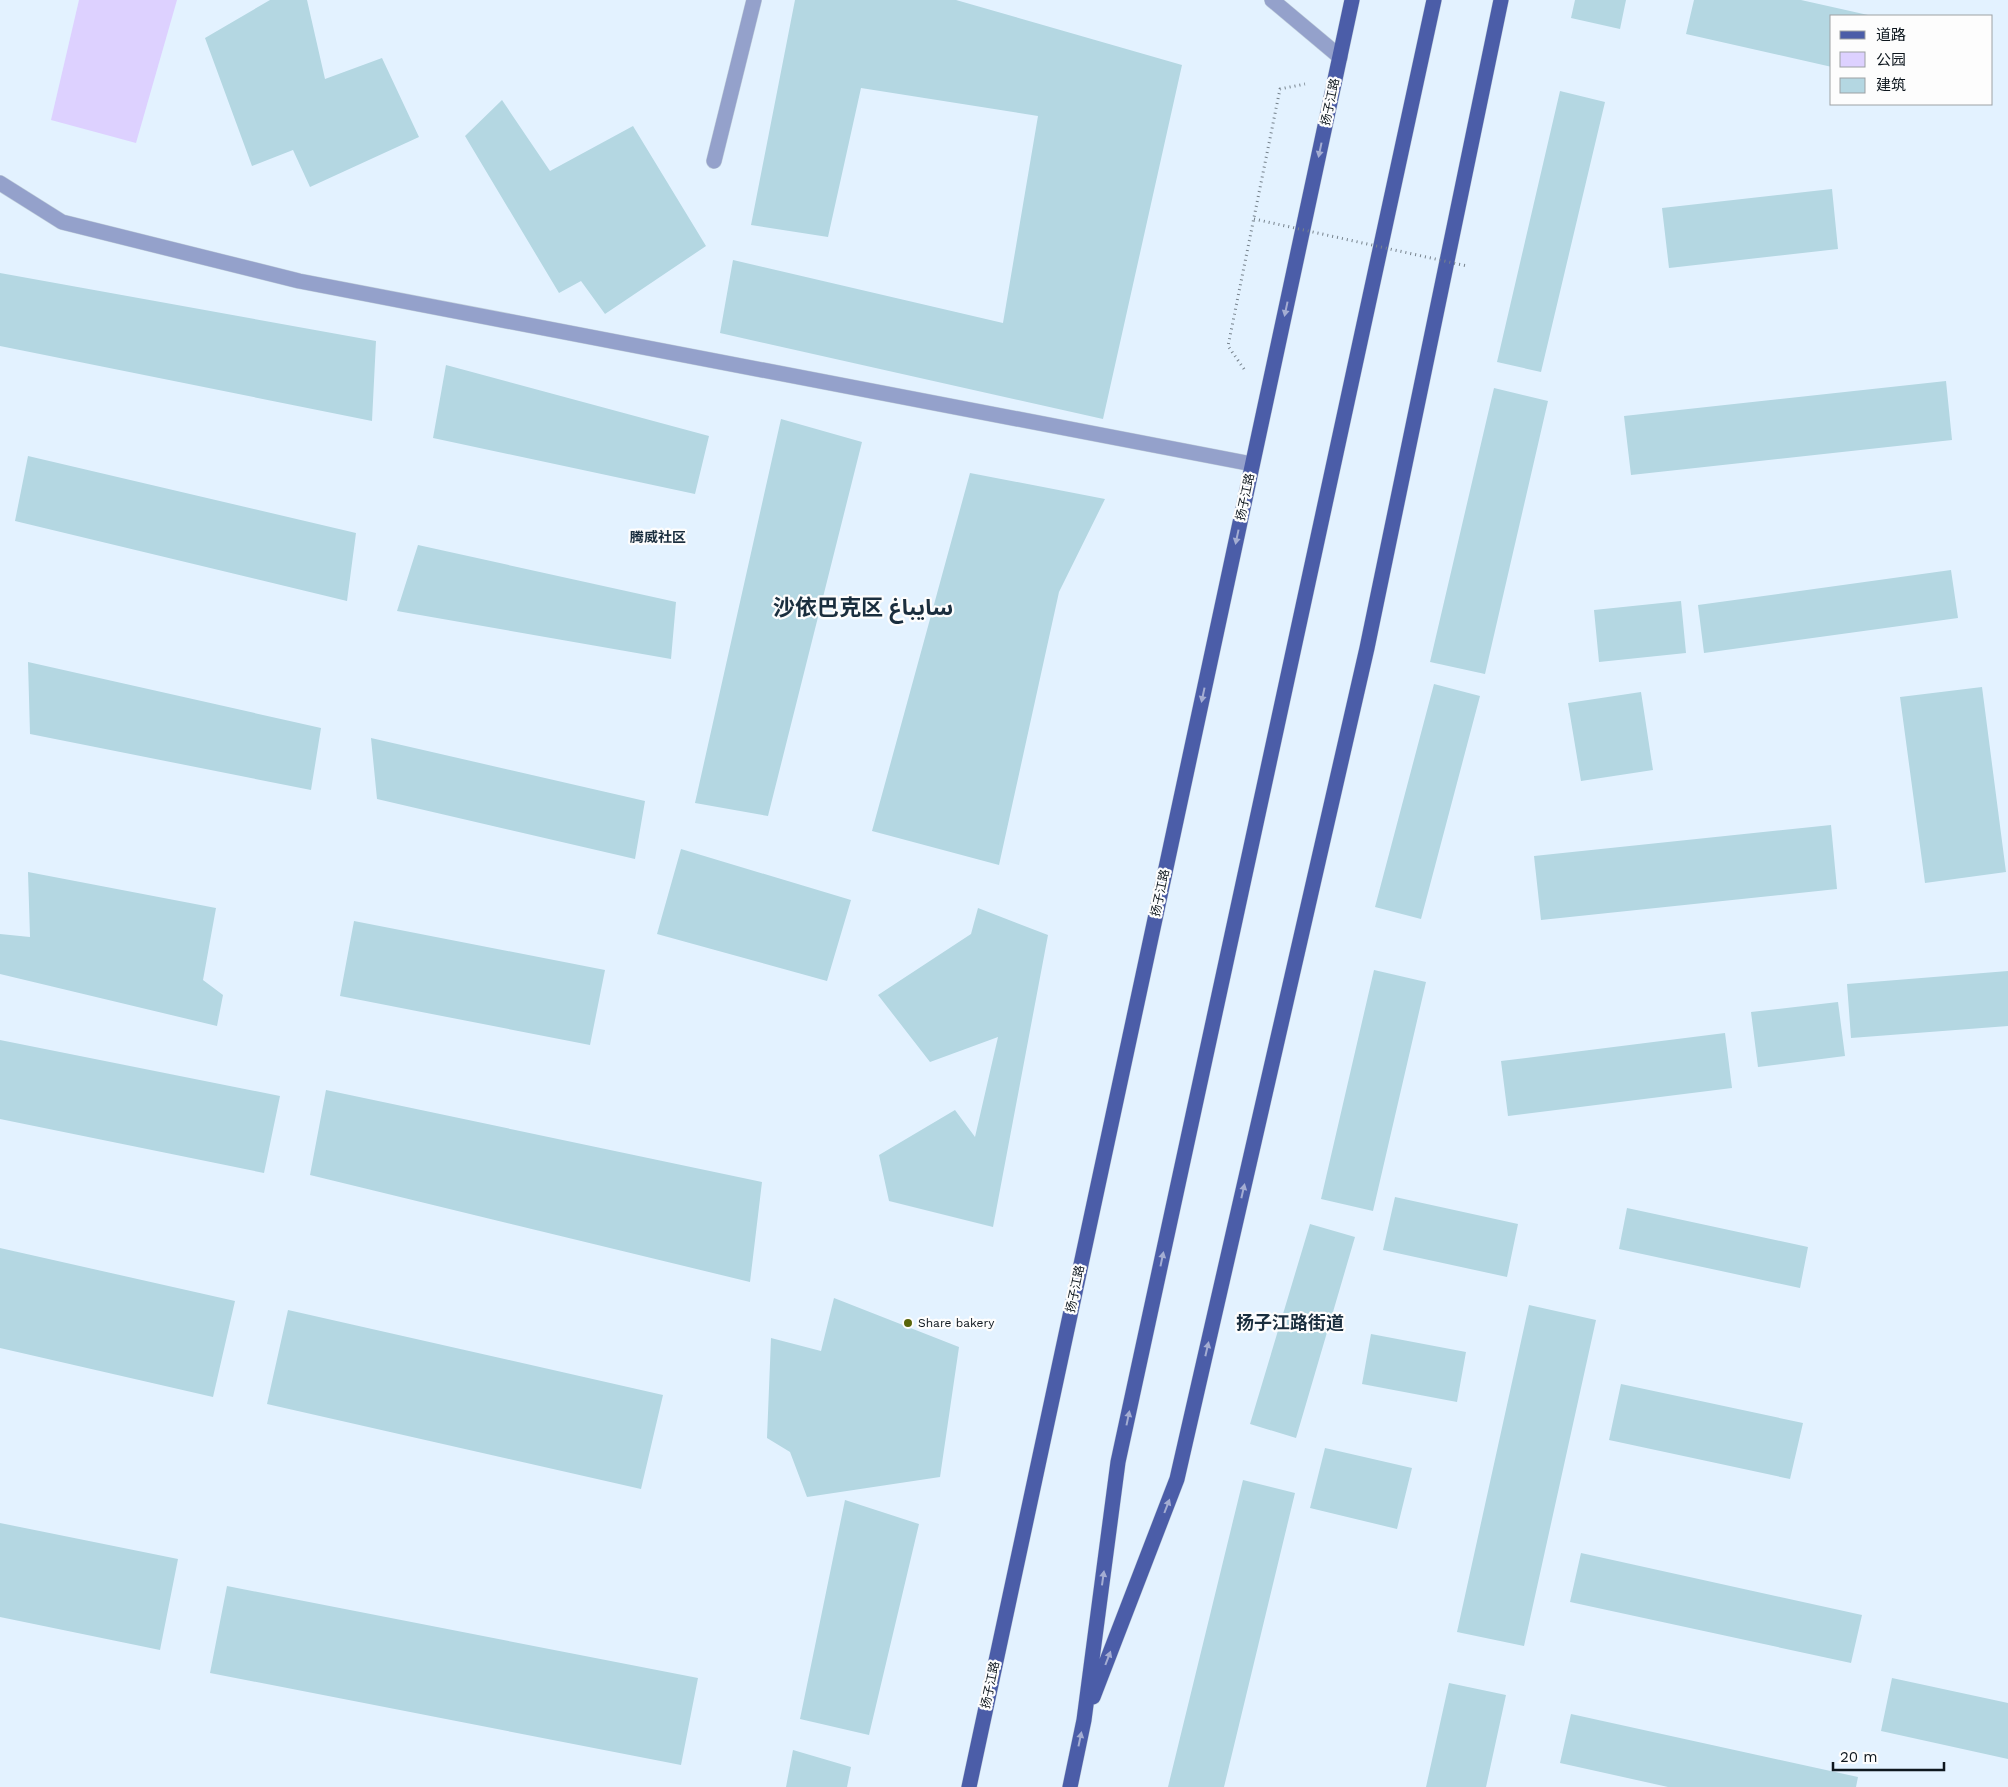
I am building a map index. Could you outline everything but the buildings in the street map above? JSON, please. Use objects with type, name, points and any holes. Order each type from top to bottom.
[{"type":"main road","name":"扬子江路","points":[[969,1787],[1352,0]]},
{"type":"main road","points":[[1070,1787],[1084,1720],[1118,1462],[1434,0]]},
{"type":"main road","points":[[1084,1720],[1178,1479],[1367,648],[1501,0]]},
{"type":"street","points":[[714,161],[754,0]]},
{"type":"street","points":[[1272,0],[1340,57]]},
{"type":"street","points":[[0,182],[62,222],[300,281],[1252,464]]},
{"type":"path","points":[[1266,400],[1228,346],[1280,89],[1336,78]]},
{"type":"path","points":[[1254,219],[1467,266]]},
{"type":"green space","points":[[79,0],[177,0],[136,143],[51,120]]},
{"type":"place","name":"Share bakery","points":[[908,1323]]},
{"type":"district","name":"腾威社区","points":[[658,537]]},
{"type":"district","name":"沙依巴克区 سايباغ","points":[[863,607]]},
{"type":"district","name":"扬子江路街道","points":[[1290,1323]]}]
